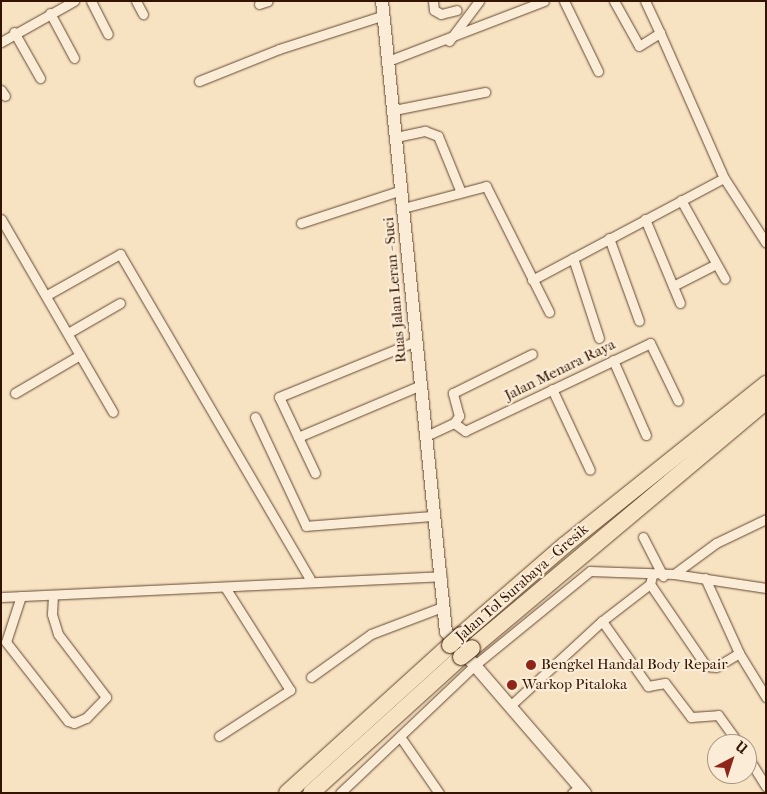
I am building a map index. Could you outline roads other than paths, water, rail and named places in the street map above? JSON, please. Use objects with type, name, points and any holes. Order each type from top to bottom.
[{"type":"highway","name":"Jalan Tol Surabaya - Gresik","points":[[287,793],[461,647],[766,384]]},
{"type":"highway","name":"Jalan Tol Surabaya - Gresik","points":[[311,793],[461,647],[766,401]]},
{"type":"main road","name":"Ruas Jalan Leran - Suci","points":[[382,1],[420,385],[442,576],[442,607],[461,647]]},
{"type":"main road","points":[[461,647],[511,705],[579,791]]},
{"type":"street","points":[[1,42],[14,32],[74,1]]},
{"type":"street","points":[[91,1],[108,34]]},
{"type":"street","points":[[136,1],[143,14]]},
{"type":"street","points":[[433,1],[434,10],[441,14],[457,10]]},
{"type":"street","points":[[448,41],[479,1]]},
{"type":"street","points":[[388,61],[448,41],[544,1]]},
{"type":"street","points":[[564,1],[598,71]]},
{"type":"street","points":[[614,1],[636,45],[660,33]]},
{"type":"street","points":[[645,1],[724,178],[766,243]]},
{"type":"street","points":[[50,13],[74,58]]},
{"type":"street","points":[[199,81],[279,49],[384,15]]},
{"type":"street","points":[[465,20],[470,32]]},
{"type":"street","points":[[14,32],[40,78]]},
{"type":"street","points":[[394,110],[485,92]]},
{"type":"street","points":[[396,137],[425,131],[438,136],[460,190]]},
{"type":"street","points":[[532,280],[724,178]]},
{"type":"street","points":[[403,208],[480,184],[489,189],[500,221],[549,312]]},
{"type":"street","points":[[301,223],[402,190]]},
{"type":"street","points":[[681,200],[725,279]]},
{"type":"street","points":[[1,219],[113,412]]},
{"type":"street","points":[[645,219],[680,303]]},
{"type":"street","points":[[609,238],[639,321]]},
{"type":"street","points":[[47,296],[120,254],[310,580]]},
{"type":"street","points":[[573,258],[599,338]]},
{"type":"street","points":[[673,286],[716,264]]},
{"type":"street","points":[[68,332],[120,302]]},
{"type":"street","points":[[315,473],[279,402],[280,395],[416,341]]},
{"type":"street","name":"Jalan Menara Raya","points":[[454,422],[465,431],[652,343],[678,401]]},
{"type":"street","points":[[426,436],[454,422],[459,416],[453,393],[532,354]]},
{"type":"street","points":[[15,392],[80,355]]},
{"type":"street","points":[[613,360],[646,435]]},
{"type":"street","points":[[298,437],[420,385]]},
{"type":"street","points":[[552,390],[590,470]]},
{"type":"street","points":[[255,417],[306,526],[434,516]]},
{"type":"street","points":[[674,574],[716,543],[766,519]]},
{"type":"street","points":[[644,537],[663,576]]},
{"type":"street","points":[[340,793],[401,738],[461,647],[590,571],[651,580],[706,666],[716,667],[738,653]]},
{"type":"street","points":[[511,705],[602,621],[651,580],[674,574],[766,588]]},
{"type":"street","points":[[1,597],[225,587],[310,580],[442,576]]},
{"type":"street","points":[[705,578],[738,653],[766,697]]},
{"type":"street","points":[[219,736],[290,690],[225,587]]},
{"type":"street","points":[[21,596],[6,642],[68,721],[74,723],[86,718],[106,697],[58,634],[52,614],[53,595]]},
{"type":"street","points":[[312,677],[371,634],[442,607]]},
{"type":"street","points":[[602,621],[648,686],[665,682],[691,717],[715,713],[727,724],[733,734]]},
{"type":"street","points":[[401,738],[439,793]]},
{"type":"street","points":[[757,772],[766,787]]},
{"type":"place","name":"Bengkel Handal Body Repair","points":[[531,665]]},
{"type":"place","name":"Warkop Pitaloka","points":[[512,685]]}]
